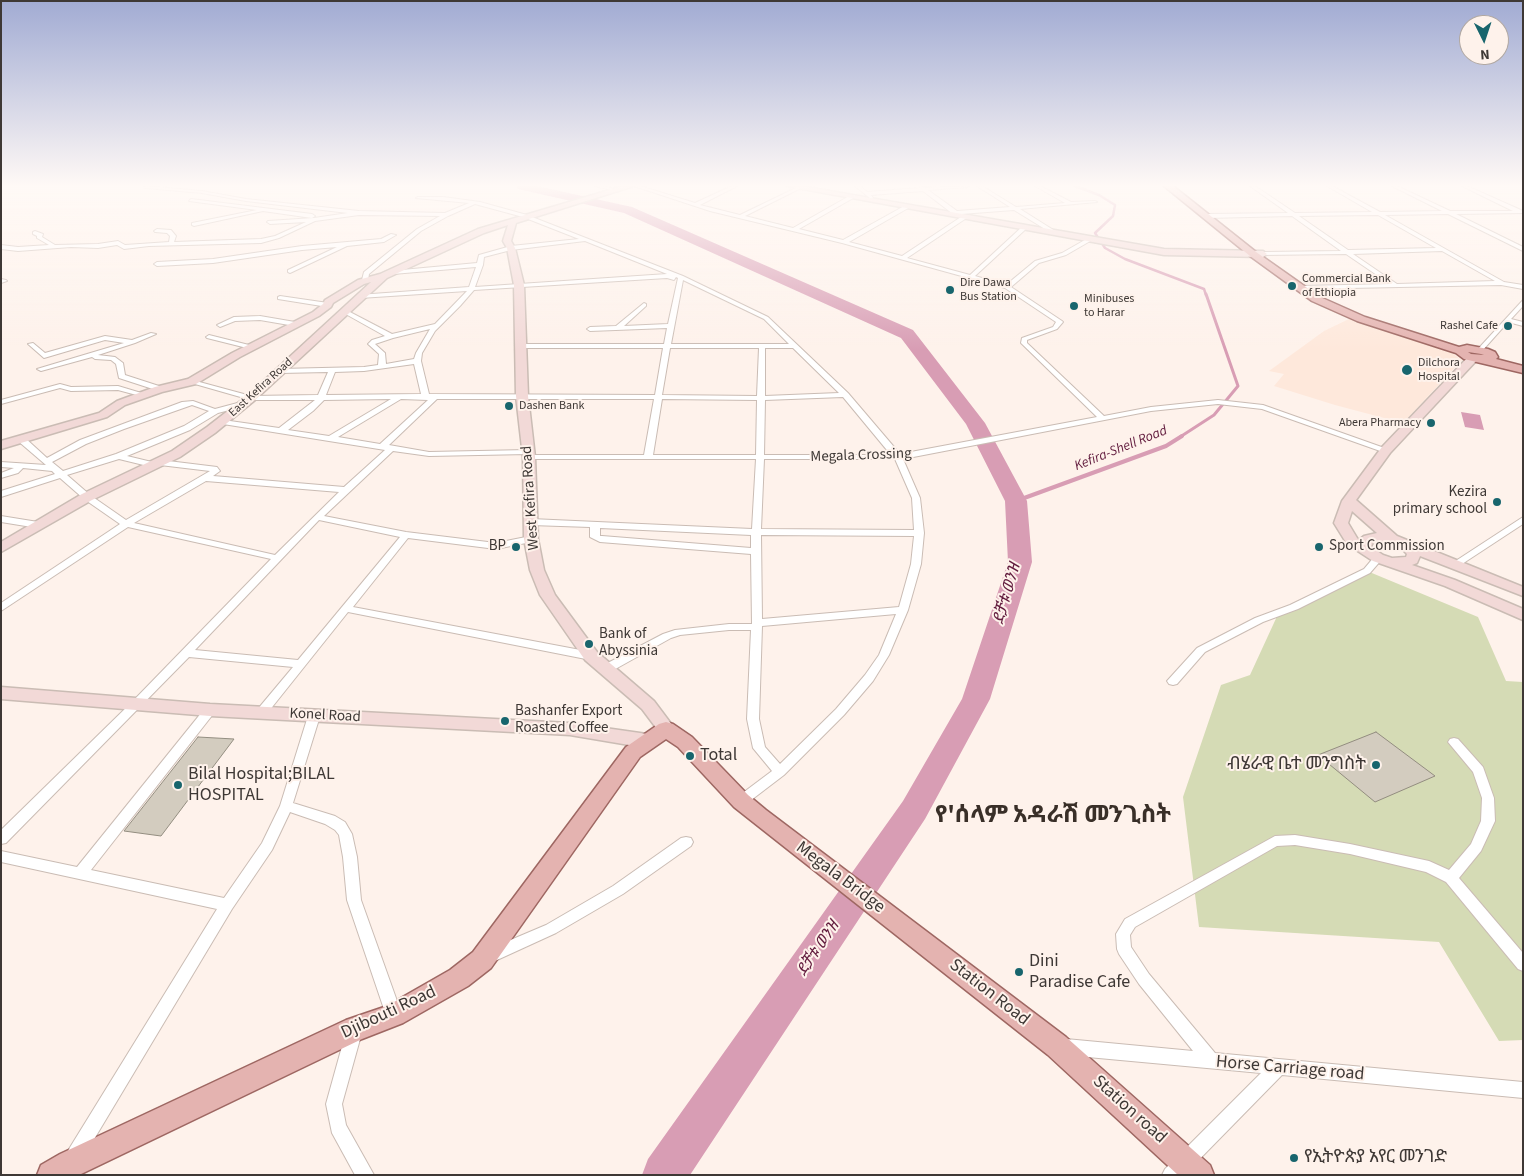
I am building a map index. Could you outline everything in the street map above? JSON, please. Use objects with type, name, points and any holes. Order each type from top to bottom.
[{"type":"main road","name":"East Kefira Road","points":[[1,548],[87,496],[158,464],[223,422],[360,296],[389,274],[460,241]]},
{"type":"main road","points":[[501,241],[509,245]]},
{"type":"main road","name":"West Kefira Road","points":[[510,241],[509,245],[519,286],[522,396],[529,454],[531,539],[540,581],[591,656],[648,705],[657,735]]},
{"type":"main road","points":[[1099,241],[1164,252],[1258,254]]},
{"type":"main road","points":[[1242,241],[1328,306],[1462,350],[1523,366]]},
{"type":"main road","points":[[1,445],[103,415],[121,403],[159,389],[192,382],[250,347],[316,314],[328,305],[328,302],[365,280],[389,274]]},
{"type":"main road","points":[[1483,356],[1523,370]]},
{"type":"main road","points":[[1483,356],[1386,450],[1349,501],[1341,523],[1352,541],[1379,557],[1450,583],[1523,615]]},
{"type":"main road","points":[[1349,501],[1392,539]]},
{"type":"main road","points":[[1406,545],[1414,553],[1412,560],[1402,563],[1379,557],[1364,547],[1364,543],[1369,539],[1381,537],[1392,539],[1523,592]]},
{"type":"main road","name":"Konel Road","points":[[1,693],[210,710],[657,735]]},
{"type":"main road","name":"Megala Bridge","points":[[657,735],[685,742],[741,801],[922,940]]},
{"type":"main road","name":"Djibouti Road","points":[[60,1169],[355,1029],[394,1015],[453,982],[482,960],[633,752],[657,735]]},
{"type":"main road","name":"Station Road","points":[[922,940],[1057,1046]]},
{"type":"main road","name":"Station road","points":[[1057,1046],[1185,1170]]},
{"type":"street","points":[[45,241],[54,246]]},
{"type":"street","points":[[1,252],[71,244],[98,246],[118,243],[124,247],[245,241]]},
{"type":"street","points":[[157,264],[213,260],[293,249],[382,241]]},
{"type":"street","points":[[365,280],[366,273],[405,241]]},
{"type":"street","points":[[430,398],[417,361],[424,344],[438,325],[471,290],[483,255],[509,245],[562,241]]},
{"type":"street","points":[[590,241],[766,318],[846,395],[898,458],[916,498],[919,533],[916,564],[903,610],[884,655],[869,678],[840,712],[780,772],[741,801]]},
{"type":"street","points":[[839,241],[1007,287],[1060,322],[1055,328],[1024,339],[1024,343],[1102,418]]},
{"type":"street","points":[[903,258],[926,241]]},
{"type":"street","points":[[971,277],[1010,241]]},
{"type":"street","points":[[1007,287],[1037,262],[1064,254],[1091,241]]},
{"type":"street","points":[[1334,241],[1396,286]]},
{"type":"street","points":[[1427,241],[1502,283]]},
{"type":"street","points":[[1507,241],[1523,249]]},
{"type":"street","points":[[290,271],[348,244]]},
{"type":"street","points":[[1,247],[17,249]]},
{"type":"street","points":[[1258,254],[1442,250]]},
{"type":"street","points":[[389,274],[480,265]]},
{"type":"street","points":[[360,296],[667,276],[680,279]]},
{"type":"street","points":[[648,457],[670,326],[680,279]]},
{"type":"street","points":[[1304,288],[1502,283],[1523,287]]},
{"type":"street","points":[[280,298],[328,305]]},
{"type":"street","points":[[1483,356],[1507,320],[1523,302]]},
{"type":"street","points":[[618,328],[644,305]]},
{"type":"street","points":[[344,311],[391,336]]},
{"type":"street","points":[[220,325],[234,319],[260,318],[294,324]]},
{"type":"street","points":[[1507,320],[1523,324]]},
{"type":"street","points":[[382,367],[382,353],[371,344],[374,341],[438,325]]},
{"type":"street","points":[[590,329],[670,326]]},
{"type":"street","points":[[41,369],[134,342],[153,334]]},
{"type":"street","points":[[209,337],[250,347]]},
{"type":"street","points":[[31,344],[44,356],[105,338],[134,342]]},
{"type":"street","points":[[521,346],[796,346]]},
{"type":"street","points":[[762,346],[762,398],[756,532],[757,625],[753,720],[759,748],[780,772]]},
{"type":"street","points":[[87,356],[113,358],[119,363],[122,376],[159,389]]},
{"type":"street","points":[[280,371],[382,367],[417,361]]},
{"type":"street","points":[[282,430],[310,409],[320,398],[332,370]]},
{"type":"street","points":[[192,382],[248,400]]},
{"type":"street","points":[[1,402],[60,386],[71,389],[118,388],[144,395]]},
{"type":"street","points":[[1,494],[119,456],[186,428],[215,411],[248,400],[522,396],[762,398],[846,395]]},
{"type":"street","points":[[330,438],[400,398]]},
{"type":"street","points":[[1,839],[136,705],[317,517],[346,490],[430,398]]},
{"type":"street","name":"Megala Crossing","points":[[223,422],[429,454],[898,458],[1102,418],[1151,410],[1232,402],[1262,407],[1286,414],[1386,450]]},
{"type":"street","points":[[1,464],[21,466],[50,464],[83,442],[185,404],[193,403],[215,411]]},
{"type":"street","points":[[21,439],[60,475],[126,524],[277,558]]},
{"type":"street","points":[[1,608],[126,524],[214,473],[216,469],[158,464],[119,456]]},
{"type":"street","points":[[1,476],[15,471],[21,466]]},
{"type":"street","points":[[204,478],[346,490]]},
{"type":"street","points":[[317,517],[406,535],[496,546],[531,539]]},
{"type":"street","points":[[1,519],[38,525]]},
{"type":"street","points":[[1456,564],[1523,520]]},
{"type":"street","points":[[531,522],[756,532],[919,533]]},
{"type":"street","points":[[595,525],[595,537],[600,539],[756,551]]},
{"type":"street","points":[[261,713],[406,535]]},
{"type":"street","points":[[1173,681],[1201,650],[1259,620],[1294,607],[1367,571],[1379,557]]},
{"type":"street","points":[[347,609],[591,656]]},
{"type":"street","points":[[606,669],[667,636],[679,632],[903,610]]},
{"type":"street","points":[[186,653],[301,664]]},
{"type":"street","points":[[80,873],[210,710]]},
{"type":"street","points":[[60,1169],[266,846],[286,806],[314,716]]},
{"type":"street","points":[[1451,878],[1476,847],[1488,821],[1488,798],[1479,770],[1454,742]]},
{"type":"street","points":[[286,806],[330,820],[340,826],[345,834],[350,857],[354,900],[394,1015]]},
{"type":"street","points":[[1211,1061],[1144,979],[1124,949],[1122,934],[1130,923],[1275,841],[1295,840],[1350,849],[1429,867],[1451,878],[1523,964]]},
{"type":"street","points":[[482,960],[551,929],[618,890],[686,842]]},
{"type":"street","points":[[1,856],[227,905]]},
{"type":"street","points":[[355,1029],[334,1104],[338,1127],[365,1175]]},
{"type":"street","name":"Horse Carriage road","points":[[1057,1046],[1523,1090]]},
{"type":"street","points":[[1185,1170],[1278,1068]]},
{"type":"shaded area","points":[[1351,318],[1446,349],[1462,360],[1403,423],[1274,386],[1284,374],[1269,371],[1324,331]]},
{"type":"shaded area","points":[[1461,412],[1480,415],[1484,430],[1465,427]]},
{"type":"green space","points":[[1367,571],[1478,617],[1506,681],[1523,682],[1523,1040],[1499,1041],[1439,942],[1199,927],[1183,797],[1221,685],[1250,675],[1279,612]]},
{"type":"building","name":"ብሄራዊ ቤተ መንግስት","points":[[1376,732],[1435,776],[1375,802],[1318,755]]},
{"type":"building","name":"Bilal Hospital;BILAL HOSPITAL","points":[[198,737],[234,739],[161,836],[124,831]]},
{"type":"waterway","name":"ደቻቱ ወንዝ","points":[[664,1175],[914,810],[976,699],[1020,562],[1016,501],[975,423],[907,334],[697,241]]},
{"type":"waterway","name":"Kefira-Shell Road","points":[[1100,241],[1105,248],[1125,259],[1204,289],[1206,295]]},
{"type":"waterway","name":"Kefira-Shell Road","points":[[1180,437],[1214,415],[1238,386],[1206,294]]},
{"type":"waterway","name":"Kefira-Shell Road","points":[[1016,501],[1166,446],[1182,436]]},
{"type":"place","name":"Commercial Bank of Ethiopia","points":[[1292,286]]},
{"type":"place","name":"Dire Dawa Bus Station","points":[[950,290]]},
{"type":"place","name":"Minibuses to Harar","points":[[1074,306]]},
{"type":"place","name":"Rashel Cafe","points":[[1508,326]]},
{"type":"place","name":"Dilchora Hospital","points":[[1407,370]]},
{"type":"place","name":"Dashen Bank","points":[[509,406]]},
{"type":"place","name":"Abera Pharmacy","points":[[1431,423]]},
{"type":"place","name":"Kezira primary school","points":[[1497,502]]},
{"type":"place","name":"BP","points":[[516,547]]},
{"type":"place","name":"Sport Commission","points":[[1319,547]]},
{"type":"place","name":"Bank of Abyssinia","points":[[589,644]]},
{"type":"place","name":"Bashanfer Export Roasted Coffee","points":[[505,721]]},
{"type":"place","name":"Total","points":[[690,756]]},
{"type":"place","name":"ብሄራዊ ቤተ መንግስት","points":[[1376,765]]},
{"type":"place","name":"Bilal Hospital;BILAL HOSPITAL","points":[[178,785]]},
{"type":"place","name":"Dini Paradise Cafe","points":[[1019,972]]},
{"type":"place","name":"የኢትዮጵያ አየር መንገድ","points":[[1294,1158]]},
{"type":"district","name":"የ'ሰላም አዳራሽ መንጊስት","points":[[1053,817]]}]
